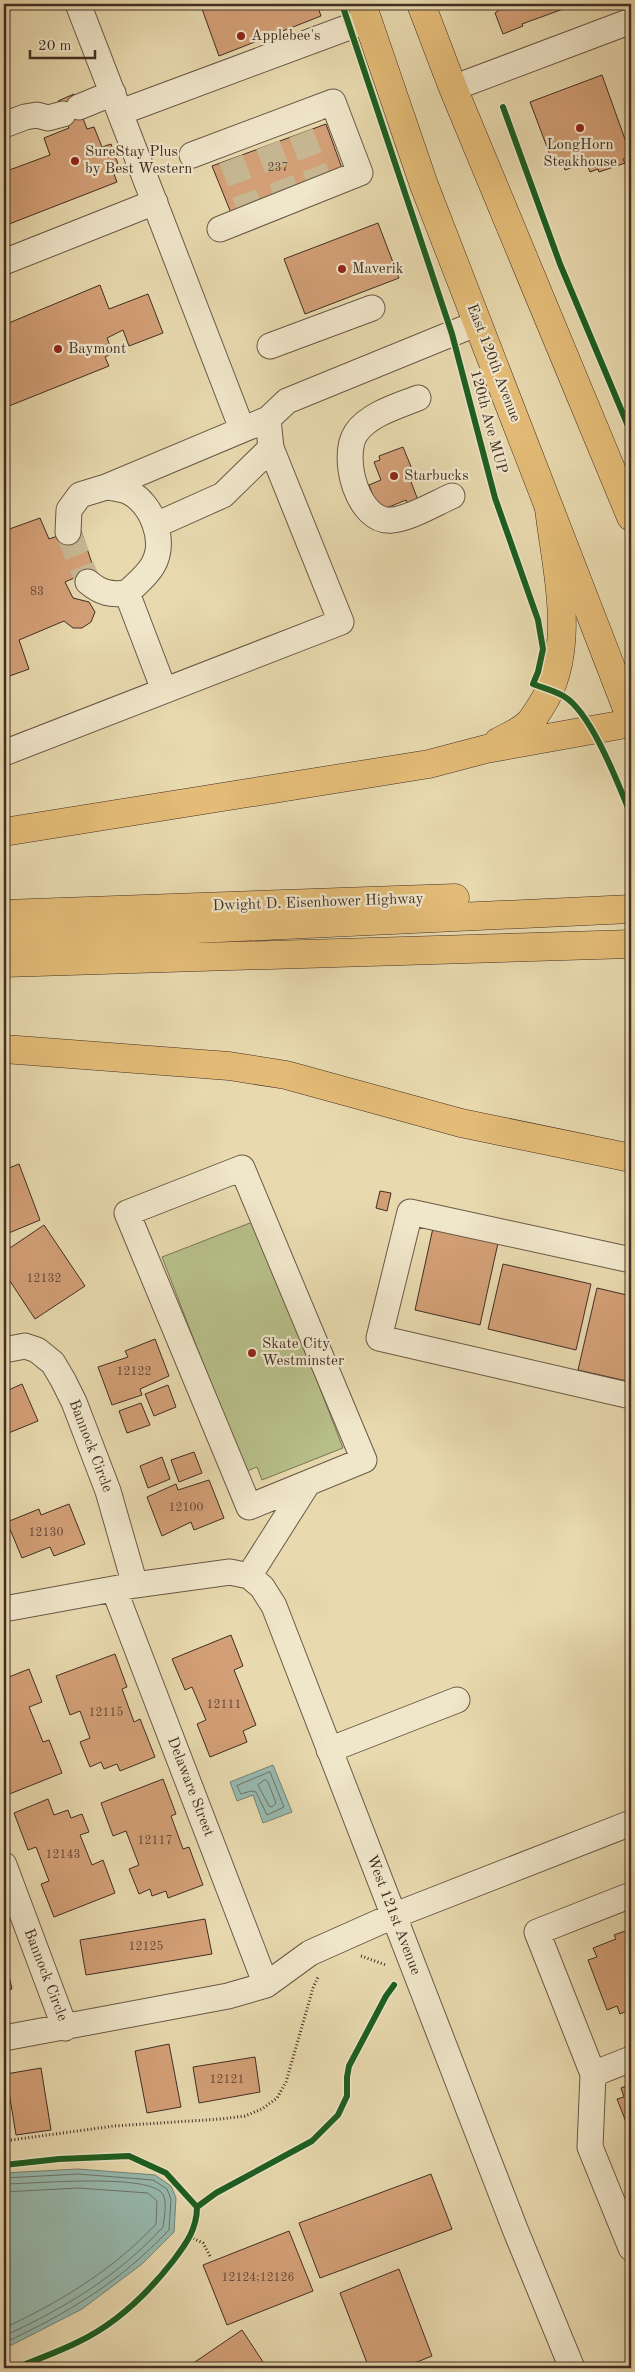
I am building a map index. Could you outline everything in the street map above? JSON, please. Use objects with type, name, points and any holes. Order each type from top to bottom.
[{"type":"main road","points":[[421,4],[453,88],[631,517]]},
{"type":"main road","name":"East 120th Avenue","points":[[365,12],[424,185],[631,721]]},
{"type":"main road","points":[[486,750],[528,724],[550,691],[559,667],[562,648],[562,619],[549,508]]},
{"type":"main road","points":[[4,832],[430,764],[486,750],[631,721]]},
{"type":"main road","name":"Dwight D. Eisenhower Highway","points":[[4,914],[631,892]]},
{"type":"main road","points":[[4,938],[631,909]]},
{"type":"main road","points":[[4,963],[631,944]]},
{"type":"main road","points":[[4,980],[631,960]]},
{"type":"main road","points":[[4,1049],[52,1051],[229,1066],[286,1075],[462,1124],[631,1158]]},
{"type":"street","points":[[78,4],[242,429]]},
{"type":"street","points":[[4,125],[25,117],[37,115],[48,118],[71,110],[117,102],[365,12]]},
{"type":"street","points":[[453,88],[631,21]]},
{"type":"street","points":[[192,155],[228,151],[298,125],[333,102],[360,173],[320,185],[251,211],[220,229]]},
{"type":"street","points":[[4,262],[156,202]]},
{"type":"street","points":[[270,346],[372,308]]},
{"type":"street","points":[[68,532],[70,510],[80,495],[106,487],[268,419],[287,401],[478,324]]},
{"type":"street","points":[[418,398],[375,417],[364,424],[356,433],[351,445],[351,472],[368,512],[380,520],[393,520],[452,496]]},
{"type":"street","points":[[4,753],[340,622],[272,448],[268,419]]},
{"type":"street","points":[[156,525],[223,495],[272,448]]},
{"type":"street","points":[[88,582],[98,590],[112,595],[127,593],[154,565],[158,542],[156,525],[146,504],[128,492],[106,487]]},
{"type":"street","points":[[127,593],[164,690]]},
{"type":"street","points":[[4,1609],[124,1587],[230,1572],[249,1576],[308,1483],[364,1460],[242,1168],[127,1213],[249,1507],[308,1483]]},
{"type":"street","points":[[631,1260],[410,1212],[379,1338],[631,1396]]},
{"type":"street","name":"Bannock Circle","points":[[4,1350],[25,1346],[37,1350],[53,1363],[63,1380],[74,1402],[108,1491],[124,1587]]},
{"type":"street","name":"West 121st Avenue","points":[[249,1576],[262,1587],[274,1606],[515,2229],[572,2368]]},
{"type":"street","name":"Delaware Street","points":[[124,1587],[266,1985]]},
{"type":"street","points":[[329,1750],[457,1700]]},
{"type":"street","points":[[4,2038],[228,1996],[266,1985],[310,1953],[393,1916],[631,1823]]},
{"type":"street","name":"Bannock Circle","points":[[4,1865],[65,2028]]},
{"type":"street","points":[[631,1895],[536,1932],[593,2074],[590,2147],[631,2248]]},
{"type":"street","points":[[593,2074],[631,2059]]},
{"type":"path","points":[[356,1954],[386,1965]]},
{"type":"path","points":[[4,2141],[114,2126],[221,2119],[245,2116],[262,2109],[277,2098],[286,2082],[313,1988],[319,1975]]},
{"type":"path","points":[[197,2207],[216,2193],[312,2141],[338,2116],[347,2096],[347,2077],[350,2066],[386,1996],[394,1985]]},
{"type":"path","points":[[4,2165],[59,2159],[129,2156],[166,2173],[197,2207],[197,2219],[190,2238],[148,2291],[136,2302],[108,2324],[79,2342],[15,2368]]},
{"type":"path","points":[[190,2238],[203,2243],[210,2256]]},
{"type":"green space","name":"Skate City Westminster","points":[[255,1221],[343,1448],[262,1480],[257,1467],[245,1472],[162,1257]]},
{"type":"water","points":[[273,1765],[292,1812],[263,1823],[253,1795],[237,1801],[230,1782]]},
{"type":"water","points":[[78,2169],[155,2175],[171,2186],[176,2198],[174,2232],[142,2264],[82,2309],[4,2349],[4,2173]]},
{"type":"building","name":"Applebee's","points":[[215,4],[317,4],[321,16],[219,56],[202,9]]},
{"type":"building","points":[[496,4],[577,4],[522,24],[523,26],[503,34],[495,13],[498,11]]},
{"type":"building","name":"LongHorn Steakhouse","points":[[602,75],[631,156],[623,159],[625,163],[599,172],[598,169],[590,172],[586,162],[565,170],[561,160],[553,163],[530,102]]},
{"type":"building","name":"SureStay Plus by Best Western","points":[[74,94],[87,129],[94,127],[102,147],[111,144],[119,167],[112,169],[117,182],[4,226],[4,172],[50,155],[44,138],[69,128],[58,101]]},
{"type":"building","points":[[326,124],[343,171],[231,213],[212,166]]},
{"type":"building","name":"Maverik","points":[[378,223],[399,278],[305,314],[284,259]]},
{"type":"building","name":"Baymont","points":[[100,285],[109,309],[148,294],[163,333],[129,346],[123,330],[107,338],[113,353],[105,357],[109,366],[4,408],[4,325]]},
{"type":"building","name":"Starbucks","points":[[403,447],[412,469],[407,471],[419,503],[409,507],[406,500],[379,511],[369,485],[381,480],[374,462],[380,460],[379,456]]},
{"type":"building","points":[[40,518],[49,539],[80,528],[97,578],[78,586],[74,578],[65,582],[73,598],[89,602],[95,612],[91,622],[82,628],[73,628],[64,621],[19,640],[29,669],[4,678],[4,531]]},
{"type":"building","points":[[19,1164],[40,1220],[4,1235],[4,1170]]},
{"type":"building","points":[[380,1191],[391,1193],[387,1211],[376,1208]]},
{"type":"building","points":[[44,1225],[85,1286],[35,1319],[4,1272],[4,1252]]},
{"type":"building","points":[[433,1228],[498,1243],[480,1325],[415,1310]]},
{"type":"building","points":[[503,1264],[591,1284],[576,1350],[488,1329]]},
{"type":"building","points":[[597,1288],[631,1296],[631,1382],[578,1370]]},
{"type":"building","points":[[155,1339],[169,1376],[140,1389],[142,1395],[112,1405],[98,1367],[128,1357],[125,1351]]},
{"type":"building","points":[[22,1384],[38,1421],[6,1434],[4,1428],[4,1392]]},
{"type":"building","points":[[168,1385],[176,1407],[154,1416],[145,1394]]},
{"type":"building","points":[[141,1403],[150,1425],[127,1433],[119,1411]]},
{"type":"building","points":[[194,1452],[202,1473],[179,1482],[171,1460]]},
{"type":"building","points":[[162,1457],[170,1479],[148,1488],[140,1466]]},
{"type":"building","points":[[209,1480],[224,1518],[194,1530],[191,1522],[162,1536],[147,1497],[176,1484],[178,1490]]},
{"type":"building","points":[[69,1504],[85,1544],[54,1556],[50,1547],[22,1558],[7,1522],[39,1509],[41,1515]]},
{"type":"building","points":[[231,1635],[243,1666],[234,1670],[256,1725],[243,1731],[247,1742],[210,1757],[197,1724],[206,1720],[192,1687],[185,1690],[172,1659]]},
{"type":"building","points":[[115,1654],[127,1687],[122,1689],[134,1722],[140,1719],[155,1757],[120,1771],[117,1764],[104,1769],[101,1762],[90,1767],[80,1742],[90,1738],[80,1711],[70,1715],[56,1676]]},
{"type":"building","points":[[29,1669],[42,1702],[29,1707],[43,1742],[49,1740],[62,1773],[7,1795],[4,1788],[4,1679]]},
{"type":"building","points":[[163,1779],[176,1814],[171,1816],[183,1849],[189,1847],[203,1885],[168,1898],[166,1891],[152,1896],[150,1889],[139,1894],[129,1869],[139,1865],[126,1831],[113,1836],[101,1803]]},
{"type":"building","points":[[48,1799],[54,1815],[68,1810],[71,1818],[82,1814],[89,1832],[80,1835],[92,1865],[103,1860],[115,1893],[54,1917],[41,1884],[49,1881],[36,1847],[28,1850],[14,1813]]},
{"type":"building","points":[[205,1919],[212,1954],[86,1975],[80,1940]]},
{"type":"building","points":[[631,1929],[631,2009],[620,2014],[617,2006],[607,2010],[588,1960],[597,1957],[593,1948],[616,1939],[614,1935]]},
{"type":"building","points":[[4,1954],[12,1989],[4,1991]]},
{"type":"building","points":[[169,2044],[181,2107],[147,2113],[135,2051]]},
{"type":"building","points":[[255,2057],[260,2092],[199,2103],[193,2067]]},
{"type":"building","points":[[41,2068],[51,2130],[16,2135],[6,2074]]},
{"type":"building","points":[[631,2084],[631,2125],[628,2127],[617,2099],[624,2097],[621,2088]]},
{"type":"building","points":[[431,2174],[452,2229],[320,2278],[299,2223]]},
{"type":"building","points":[[289,2231],[313,2291],[227,2325],[203,2265]]},
{"type":"building","points":[[399,2269],[432,2356],[402,2368],[369,2368],[340,2293]]},
{"type":"building","points":[[242,2330],[267,2368],[190,2368],[189,2366]]},
{"type":"tunnel","points":[[301,133],[319,180]]},
{"type":"tunnel","points":[[268,145],[286,192]]},
{"type":"tunnel","points":[[231,159],[249,206]]},
{"type":"tunnel","points":[[68,532],[88,582]]},
{"type":"cycle path","name":"120th Ave MUP","points":[[342,4],[452,334],[495,498],[538,620],[543,649],[538,672],[533,684],[565,697],[585,719],[604,752],[631,815]]},
{"type":"cycle path","points":[[503,107],[560,264],[631,433]]},
{"type":"cycle path","points":[[15,2368],[78,2342],[118,2317],[153,2285],[173,2261],[190,2236],[197,2215],[197,2207],[216,2193],[312,2141],[338,2115],[347,2096],[349,2066],[386,1996],[394,1985]]},
{"type":"cycle path","points":[[4,2165],[59,2159],[129,2156],[166,2173],[197,2207]]},
{"type":"place","name":"Applebee's","points":[[241,36]]},
{"type":"place","name":"LongHorn Steakhouse","points":[[580,128]]},
{"type":"place","name":"SureStay Plus by Best Western","points":[[75,161]]},
{"type":"place","name":"Maverik","points":[[342,269]]},
{"type":"place","name":"Baymont","points":[[58,349]]},
{"type":"place","name":"Starbucks","points":[[394,476]]},
{"type":"place","name":"Skate City Westminster","points":[[252,1353]]}]
